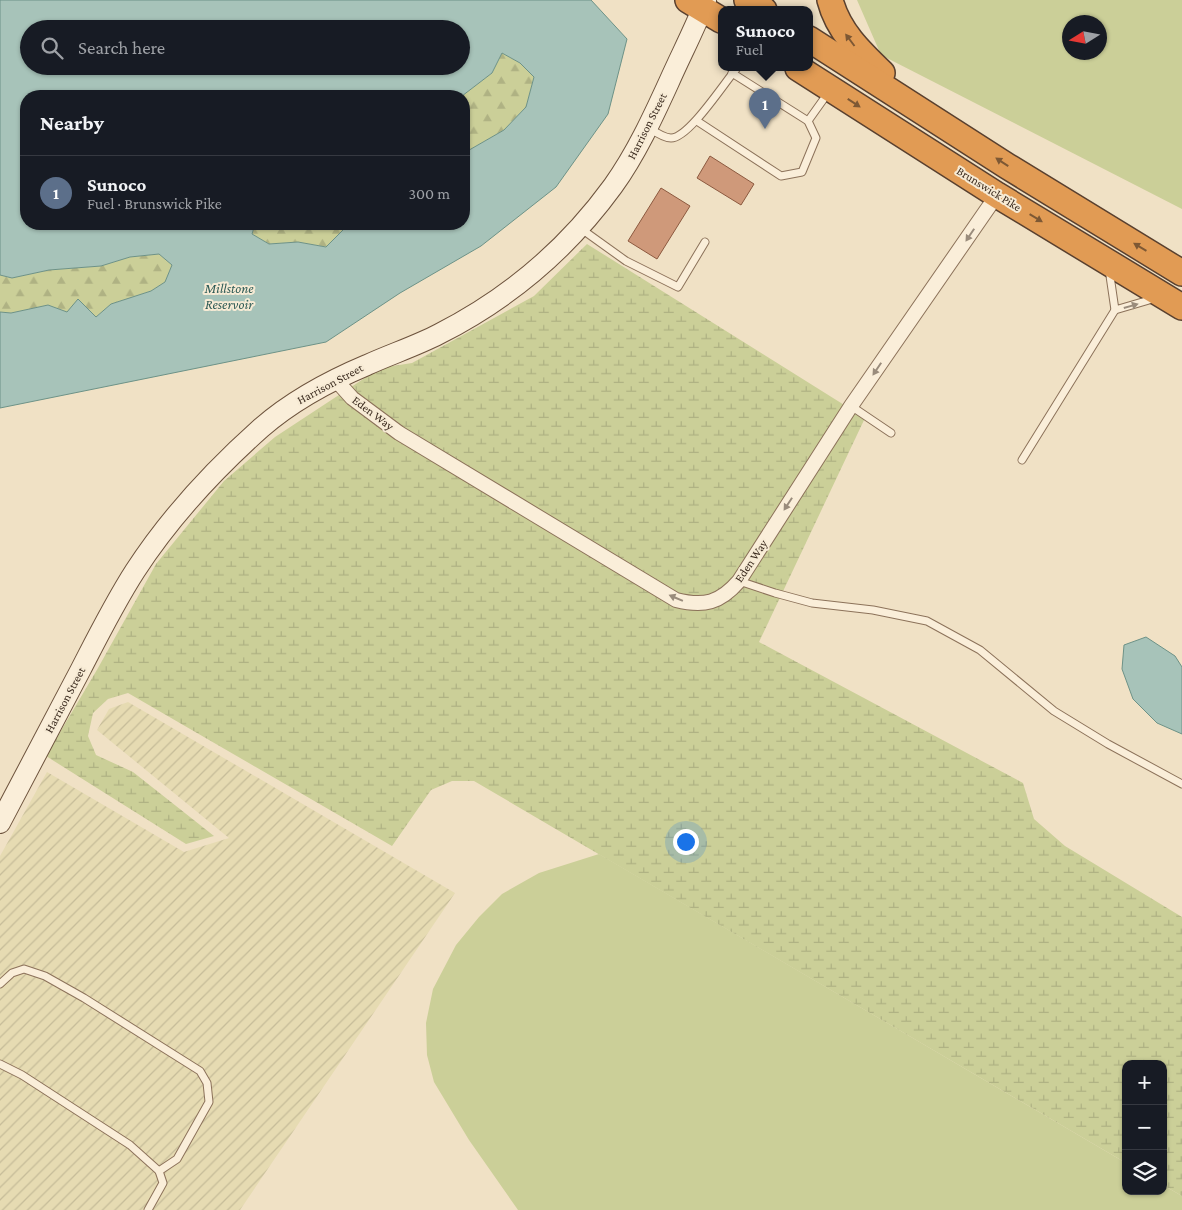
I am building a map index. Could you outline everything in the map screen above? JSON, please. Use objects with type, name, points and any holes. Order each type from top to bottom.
[{"type":"highway","points":[[830,0],[837,19],[853,44],[922,111]]},
{"type":"highway","points":[[813,42],[1007,166],[1182,273]]},
{"type":"highway","name":"Brunswick Pike","points":[[803,71],[997,195],[1173,302]]},
{"type":"street","name":"Harrison Street","points":[[0,823],[120,596],[151,547],[198,490],[246,442],[284,410],[335,379],[439,334],[486,307],[527,278],[579,228],[614,185],[647,127],[705,7]]},
{"type":"street","name":"Eden Way","points":[[335,379],[352,398],[399,432],[676,600],[691,604],[719,599],[739,581],[851,406],[997,195]]},
{"type":"lane","points":[[647,127],[669,138],[676,137],[684,132],[697,121],[734,71]]},
{"type":"lane","points":[[697,121],[782,176],[802,172],[816,138],[808,121],[736,71]]},
{"type":"lane","points":[[808,121],[831,89]]},
{"type":"lane","points":[[579,228],[626,261],[678,287],[705,242]]},
{"type":"lane","points":[[1022,460],[1115,310],[1108,262]]},
{"type":"lane","points":[[1115,310],[1173,302]]},
{"type":"lane","points":[[851,406],[891,433]]},
{"type":"lane","points":[[739,581],[775,594],[812,603],[873,610],[926,621],[980,650],[1054,711],[1108,744],[1182,784]]},
{"type":"lane","points":[[0,984],[12,973],[24,968],[45,976],[92,1002],[200,1071],[206,1083],[208,1102],[177,1159],[160,1171]]},
{"type":"lane","points":[[0,1064],[22,1075],[130,1145],[160,1171],[163,1183],[148,1210]]},
{"type":"shaded area","points":[[128,702],[455,893],[240,1210],[0,1210],[0,856],[47,772],[184,852],[229,838],[97,730],[109,709]]},
{"type":"green space","points":[[857,0],[1182,0],[1182,209],[881,55]]},
{"type":"green space","points":[[502,53],[520,63],[534,77],[526,107],[504,130],[470,150],[470,90],[492,73]]},
{"type":"green space","points":[[253,230],[343,230],[327,247],[298,242],[269,244],[252,234]]},
{"type":"green space","points":[[587,244],[865,418],[759,642],[1023,783],[1034,819],[1065,846],[1182,917],[1182,1196],[1167,1187],[1167,1060],[1122,1060],[1122,1161],[474,781],[452,781],[431,790],[392,846],[128,693],[108,699],[93,713],[88,736],[96,755],[133,772],[214,836],[186,844],[46,756],[156,564],[224,481],[275,437],[380,368],[412,363],[534,296]]},
{"type":"green space","points":[[159,254],[172,265],[165,282],[151,291],[111,304],[96,317],[67,312],[48,305],[11,313],[0,312],[0,275],[12,278],[49,270],[101,266],[130,257]]},
{"type":"green space","points":[[599,854],[1122,1161],[1122,1195],[1167,1195],[1167,1187],[1182,1196],[1182,1210],[518,1210],[469,1140],[434,1082],[427,1055],[426,1023],[433,989],[456,945],[479,917],[502,894],[539,873]]},
{"type":"water","name":"Millstone Reservoir","points":[[0,0],[591,0],[627,39],[608,114],[556,187],[481,246],[400,293],[326,342],[0,408],[0,312],[11,313],[48,305],[67,312],[78,299],[96,317],[111,304],[151,291],[165,282],[172,265],[159,254],[130,257],[101,266],[49,270],[12,278],[0,275]]},
{"type":"water","points":[[1146,637],[1175,656],[1182,667],[1182,734],[1157,723],[1133,699],[1122,669],[1124,645]]},
{"type":"building","points":[[710,156],[754,184],[741,205],[697,178]]},
{"type":"building","points":[[661,188],[690,206],[657,259],[628,241]]},
{"type":"place","name":"Sunoco","points":[[765,129]]}]
